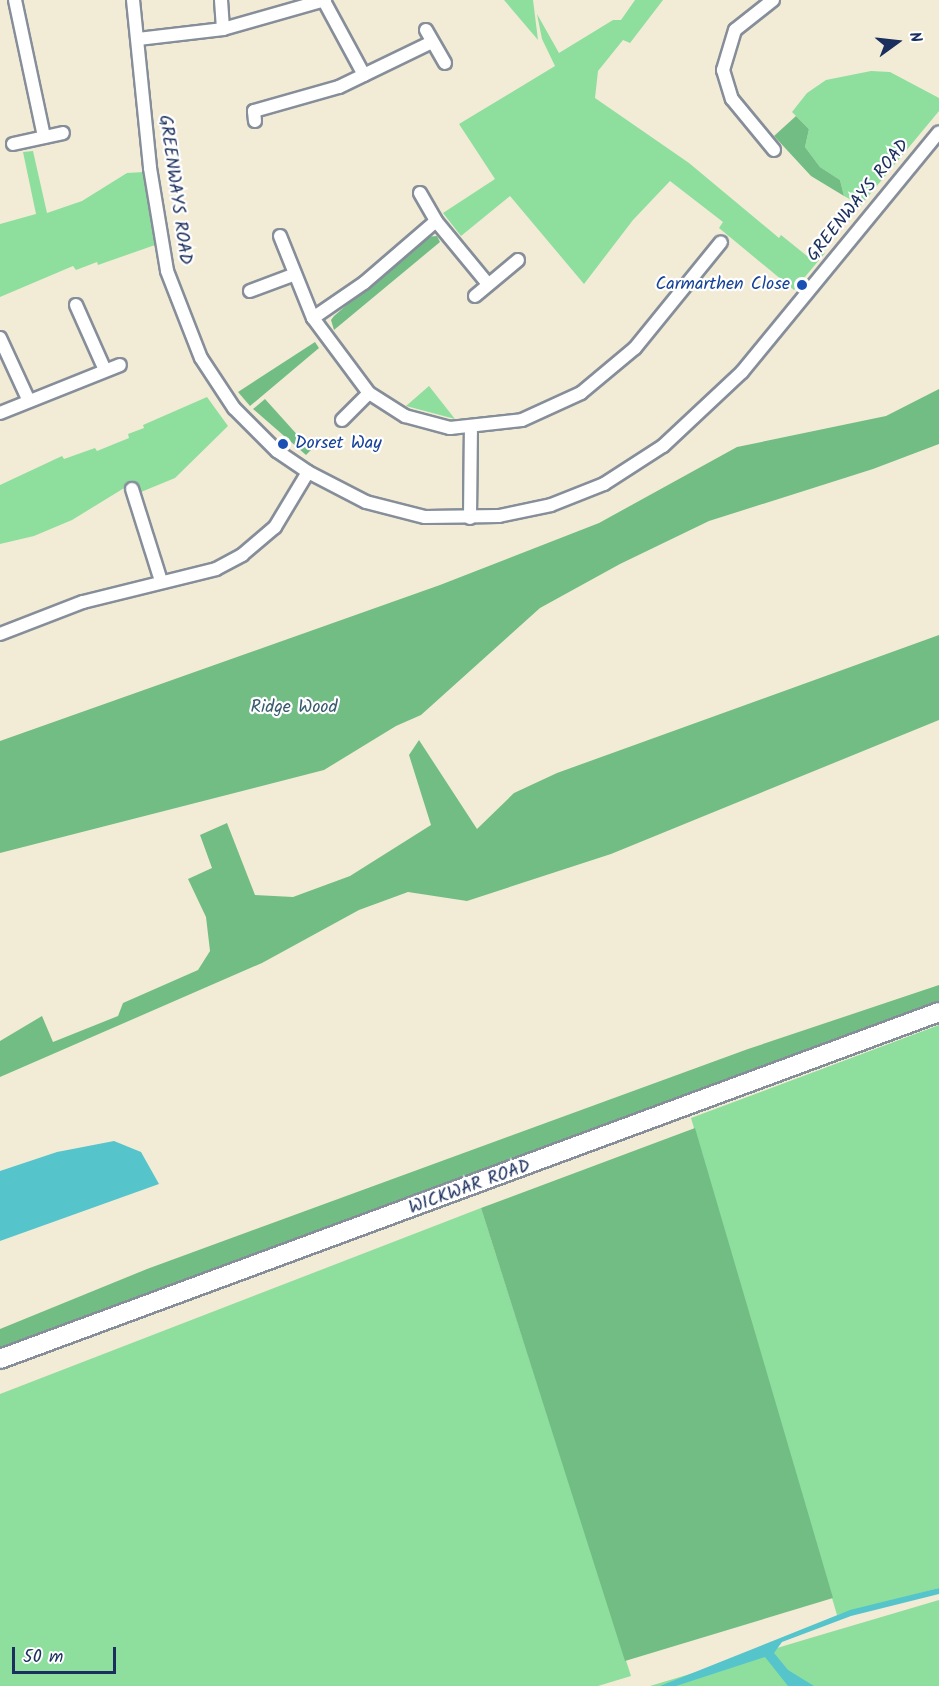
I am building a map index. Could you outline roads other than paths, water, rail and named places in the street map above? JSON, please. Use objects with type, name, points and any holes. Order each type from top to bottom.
[{"type":"main road","name":"WICKWAR ROAD","points":[[0,1359],[939,1012]]},
{"type":"street","points":[[15,0],[44,137]]},
{"type":"street","name":"GREENWAYS ROAD","points":[[133,0],[156,213],[179,309],[201,358],[234,408],[277,451],[308,472],[366,502],[425,517],[470,518],[516,513],[570,499],[624,473],[663,446],[742,372],[939,132]]},
{"type":"street","points":[[221,0],[223,29]]},
{"type":"street","points":[[138,39],[223,29],[325,0],[364,75]]},
{"type":"street","points":[[772,0],[735,30],[723,70],[732,99],[774,150]]},
{"type":"street","points":[[426,30],[445,63]]},
{"type":"street","points":[[255,121],[254,111],[339,87],[432,42]]},
{"type":"street","points":[[13,144],[63,133]]},
{"type":"street","points":[[420,193],[436,221],[488,284]]},
{"type":"street","points":[[313,318],[364,283],[436,221]]},
{"type":"street","points":[[280,236],[293,274],[313,318],[369,393],[405,416],[426,424],[471,428],[540,414],[581,393],[635,348],[693,266],[721,242]]},
{"type":"street","points":[[475,296],[518,260]]},
{"type":"street","points":[[250,291],[293,274]]},
{"type":"street","points":[[76,305],[105,370]]},
{"type":"street","points":[[0,338],[28,399]]},
{"type":"street","points":[[0,413],[28,399],[120,365]]},
{"type":"street","points":[[342,420],[369,393]]},
{"type":"street","points":[[470,518],[471,428]]},
{"type":"street","points":[[0,634],[84,602],[216,569],[242,555],[275,527],[308,472]]},
{"type":"street","points":[[132,489],[143,502],[161,581]]},
{"type":"water","points":[[114,1141],[141,1152],[159,1184],[0,1241],[0,1171],[57,1152]]},
{"type":"water","points":[[939,1588],[939,1594],[851,1616],[782,1642],[774,1653],[788,1670],[814,1686],[788,1686],[765,1657],[676,1686],[660,1686],[850,1610]]},
{"type":"place","name":"Carmarthen Close","points":[[802,285]]},
{"type":"place","name":"Dorset Way","points":[[283,444]]},
{"type":"park label","name":"Ridge Wood","points":[[294,708]]}]
